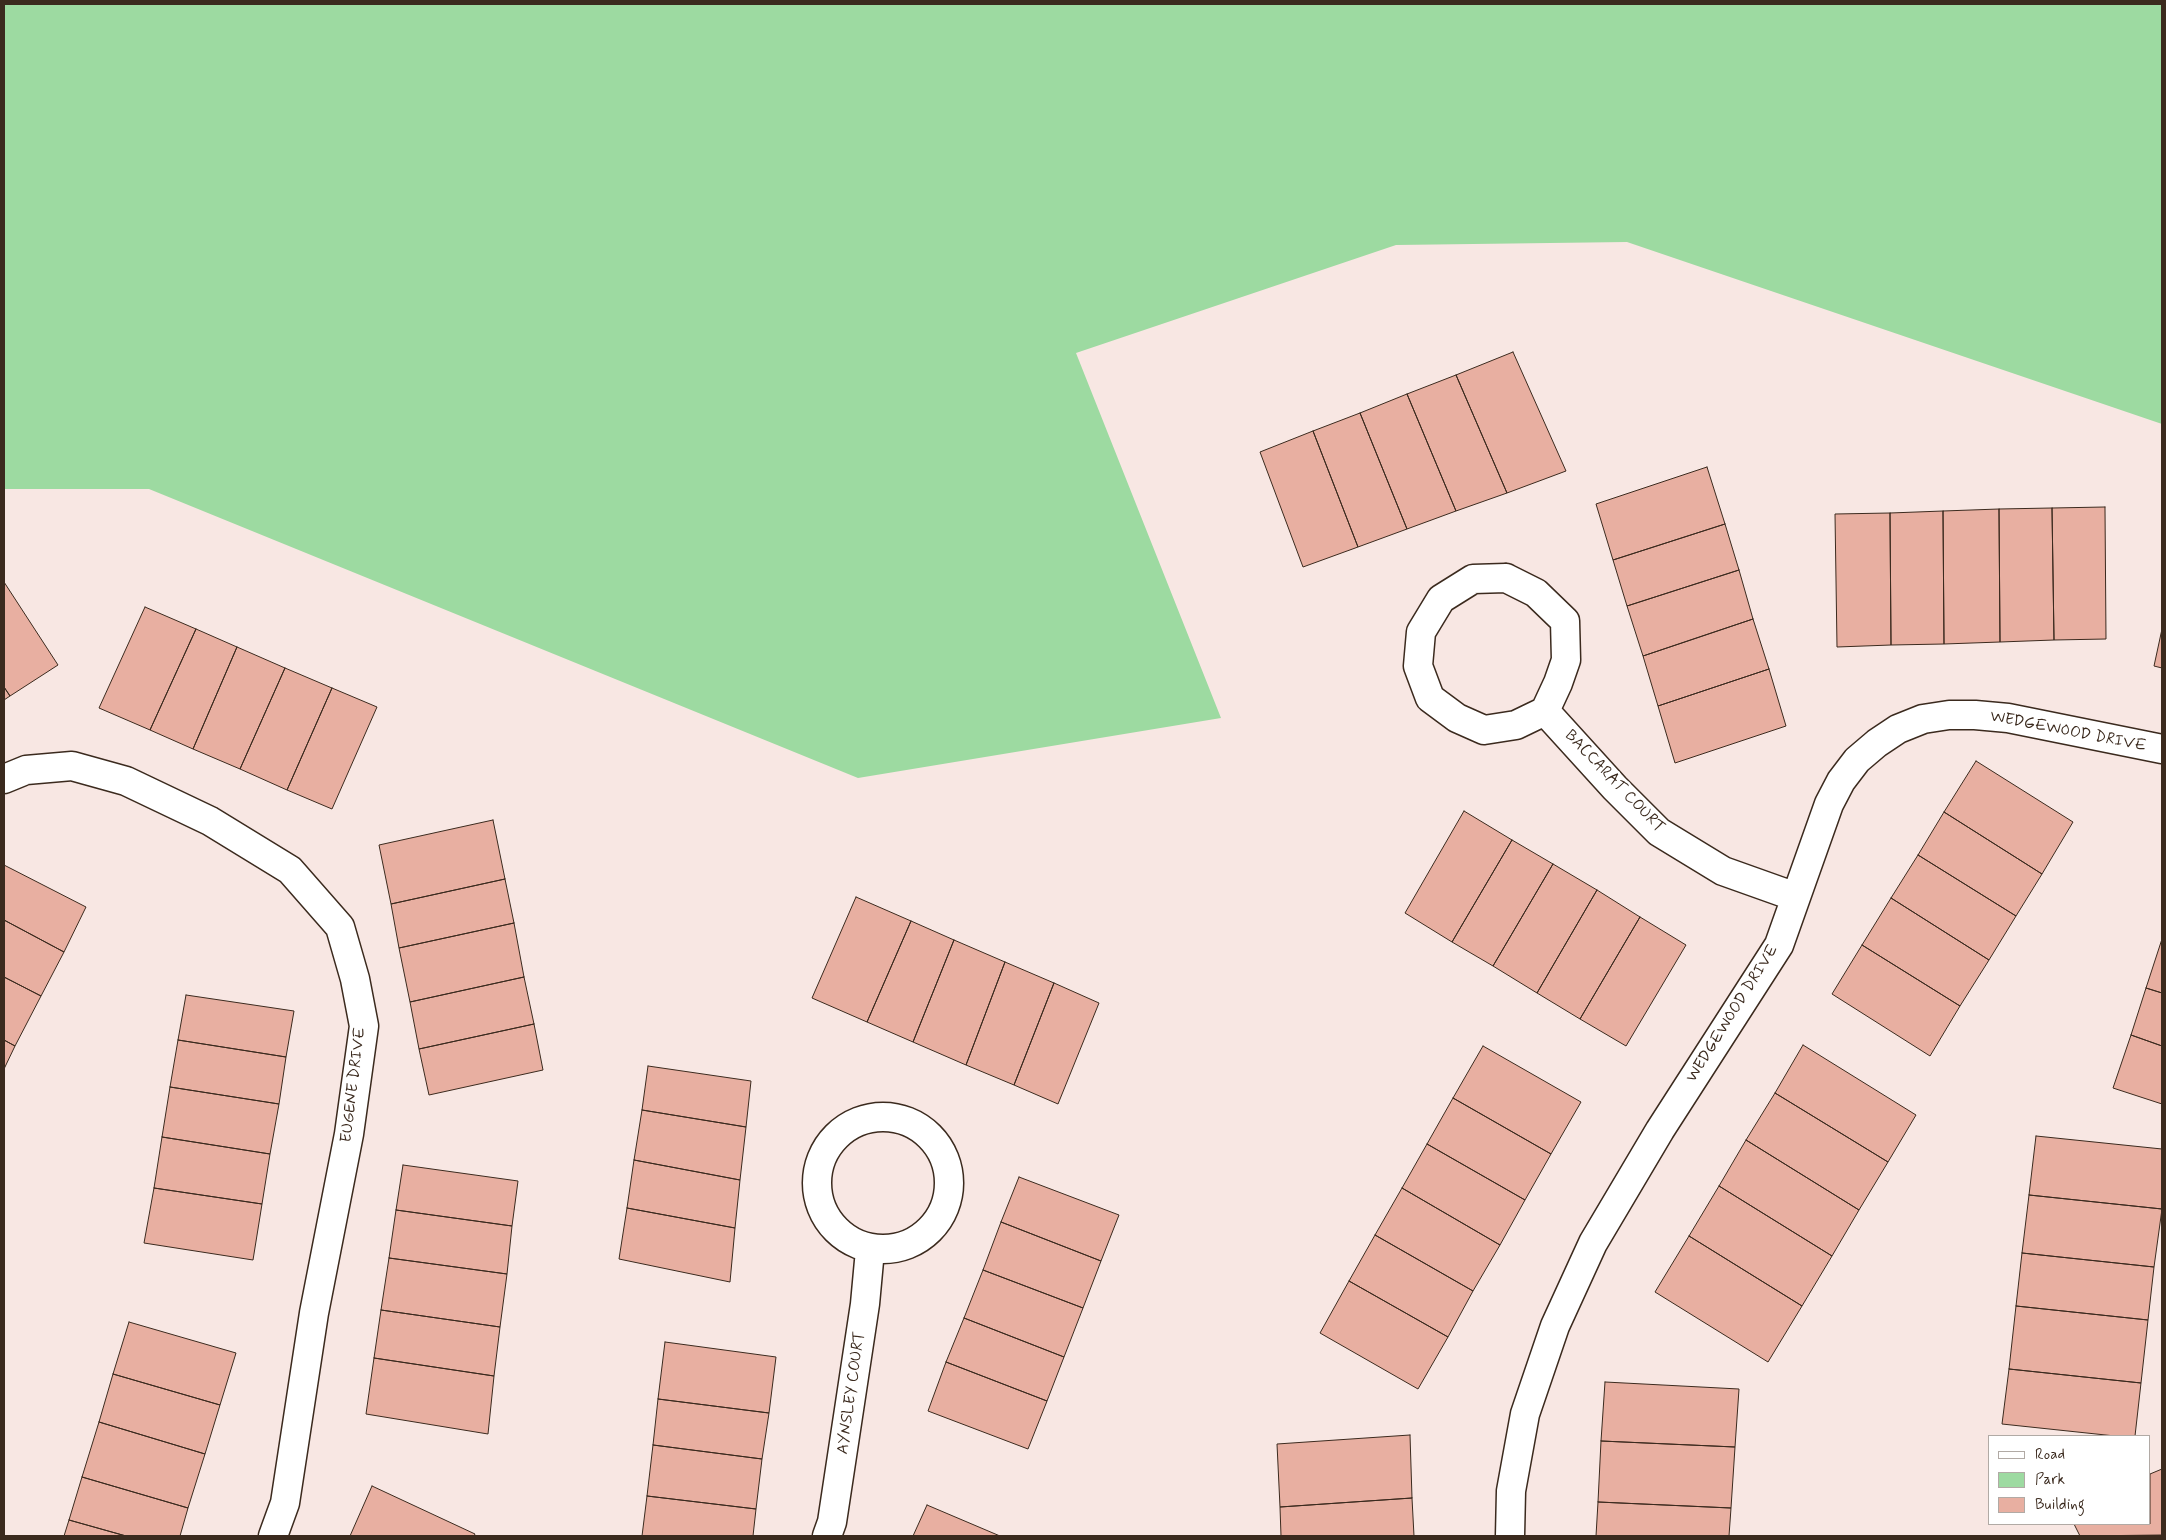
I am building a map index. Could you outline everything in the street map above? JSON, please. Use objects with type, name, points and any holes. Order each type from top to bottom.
[{"type":"street","points":[[1506,578],[1536,593],[1564,620],[1566,660],[1545,711],[1516,725],[1484,730],[1457,718],[1430,698],[1418,666],[1420,632],[1441,599],[1473,579],[1506,578]]},
{"type":"street","name":"BACCARAT COURT","points":[[1545,711],[1615,788],[1659,832],[1723,870],[1796,897]]},
{"type":"street","name":"WEDGEWOOD DRIVE","points":[[1510,1536],[1511,1491],[1525,1414],[1555,1326],[1593,1243],[1660,1130],[1779,945],[1829,804],[1841,781],[1857,760],[1898,729],[1923,719],[1949,715],[2008,718],[2162,750]]},
{"type":"street","name":"EUGENE DRIVE","points":[[4,778],[26,770],[72,766],[126,781],[210,821],[290,870],[340,928],[355,978],[364,1026],[349,1134],[314,1313],[285,1503],[273,1536]]},
{"type":"street","points":[[870,1117],[896,1118],[920,1128],[939,1147],[948,1171],[947,1197],[936,1221],[918,1239],[896,1250],[870,1250],[847,1238],[828,1220],[818,1196],[818,1170],[828,1146],[846,1127],[870,1117]]},
{"type":"street","name":"AYNSLEY COURT","points":[[827,1536],[832,1522],[865,1304],[870,1250]]},
{"type":"green space","points":[[4,4],[2162,4],[2162,424],[1627,242],[1396,245],[1076,353],[1221,718],[858,778],[149,489],[4,489]]},
{"type":"building","points":[[1513,352],[1566,471],[1507,493],[1456,375]]},
{"type":"building","points":[[1456,375],[1507,493],[1456,511],[1407,394]]},
{"type":"building","points":[[1407,394],[1456,511],[1407,529],[1360,413]]},
{"type":"building","points":[[1360,413],[1407,529],[1358,547],[1313,431]]},
{"type":"building","points":[[1313,431],[1358,547],[1303,567],[1260,452]]},
{"type":"building","points":[[1707,467],[1725,524],[1613,560],[1596,504]]},
{"type":"building","points":[[2105,507],[2106,639],[2054,640],[2052,508]]},
{"type":"building","points":[[2052,508],[2054,640],[2000,642],[1999,509]]},
{"type":"building","points":[[1999,509],[2000,642],[1944,644],[1943,511]]},
{"type":"building","points":[[1943,511],[1944,644],[1891,645],[1890,513]]},
{"type":"building","points":[[1890,513],[1891,645],[1837,647],[1835,514]]},
{"type":"building","points":[[1725,524],[1739,570],[1627,606],[1613,560]]},
{"type":"building","points":[[1739,570],[1753,619],[1643,656],[1627,606]]},
{"type":"building","points":[[4,582],[58,665],[10,696],[4,687]]},
{"type":"building","points":[[145,607],[196,629],[150,730],[99,708]]},
{"type":"building","points":[[1753,619],[1769,669],[1658,706],[1643,656]]},
{"type":"building","points":[[196,629],[237,647],[193,749],[150,730]]},
{"type":"building","points":[[2162,629],[2162,668],[2154,666]]},
{"type":"building","points":[[237,647],[285,668],[240,769],[193,749]]},
{"type":"building","points":[[285,668],[332,688],[287,790],[240,769]]},
{"type":"building","points":[[1769,669],[1786,726],[1675,763],[1658,706]]},
{"type":"building","points":[[4,687],[10,696],[4,700]]},
{"type":"building","points":[[332,688],[377,707],[332,809],[287,790]]},
{"type":"building","points":[[1976,761],[2073,822],[2042,874],[1944,812]]},
{"type":"building","points":[[1464,811],[1512,840],[1452,942],[1405,913]]},
{"type":"building","points":[[1944,812],[2042,874],[2016,916],[1918,855]]},
{"type":"building","points":[[493,820],[505,879],[391,904],[379,845]]},
{"type":"building","points":[[1512,840],[1553,864],[1493,966],[1452,942]]},
{"type":"building","points":[[1918,855],[2016,916],[1989,960],[1891,898]]},
{"type":"building","points":[[1553,864],[1597,890],[1537,993],[1493,966]]},
{"type":"building","points":[[4,865],[86,907],[64,952],[4,920]]},
{"type":"building","points":[[505,879],[514,923],[399,948],[391,904]]},
{"type":"building","points":[[1597,890],[1640,917],[1580,1019],[1537,993]]},
{"type":"building","points":[[856,897],[911,921],[867,1022],[812,998]]},
{"type":"building","points":[[1891,898],[1989,960],[1960,1006],[1862,945]]},
{"type":"building","points":[[1640,917],[1686,945],[1626,1046],[1580,1019]]},
{"type":"building","points":[[4,920],[64,952],[41,996],[4,977]]},
{"type":"building","points":[[911,921],[954,940],[913,1042],[867,1022]]},
{"type":"building","points":[[514,923],[524,977],[410,1002],[399,948]]},
{"type":"building","points":[[2162,939],[2162,993],[2146,988]]},
{"type":"building","points":[[954,940],[1005,962],[966,1065],[913,1042]]},
{"type":"building","points":[[1862,945],[1960,1006],[1930,1056],[1832,994]]},
{"type":"building","points":[[1005,962],[1054,983],[1014,1085],[966,1065]]},
{"type":"building","points":[[4,977],[41,996],[15,1046],[4,1040]]},
{"type":"building","points":[[524,977],[534,1024],[419,1049],[410,1002]]},
{"type":"building","points":[[1054,983],[1099,1003],[1058,1104],[1014,1085]]},
{"type":"building","points":[[2146,988],[2162,993],[2162,1046],[2131,1035]]},
{"type":"building","points":[[186,995],[294,1011],[286,1057],[178,1040]]},
{"type":"building","points":[[534,1024],[543,1070],[429,1095],[419,1049]]},
{"type":"building","points":[[2131,1035],[2162,1046],[2162,1104],[2113,1088]]},
{"type":"building","points":[[4,1040],[15,1046],[4,1069]]},
{"type":"building","points":[[178,1040],[286,1057],[279,1104],[170,1087]]},
{"type":"building","points":[[1803,1045],[1916,1115],[1888,1162],[1775,1093]]},
{"type":"building","points":[[1483,1046],[1581,1102],[1551,1154],[1453,1098]]},
{"type":"building","points":[[648,1066],[751,1081],[746,1127],[642,1110]]},
{"type":"building","points":[[170,1087],[279,1104],[270,1154],[162,1137]]},
{"type":"building","points":[[1775,1093],[1888,1162],[1859,1210],[1746,1140]]},
{"type":"building","points":[[1453,1098],[1551,1154],[1525,1200],[1427,1144]]},
{"type":"building","points":[[642,1110],[746,1127],[740,1180],[634,1160]]},
{"type":"building","points":[[2036,1136],[2162,1149],[2162,1209],[2029,1195]]},
{"type":"building","points":[[162,1137],[270,1154],[262,1204],[154,1188]]},
{"type":"building","points":[[1746,1140],[1859,1210],[1832,1256],[1719,1186]]},
{"type":"building","points":[[1427,1144],[1525,1200],[1500,1245],[1402,1188]]},
{"type":"building","points":[[634,1160],[740,1180],[735,1228],[627,1208]]},
{"type":"building","points":[[403,1165],[518,1181],[512,1226],[396,1210]]},
{"type":"building","points":[[1019,1177],[1119,1215],[1101,1261],[1001,1222]]},
{"type":"building","points":[[1719,1186],[1832,1256],[1802,1306],[1689,1236]]},
{"type":"building","points":[[154,1188],[262,1204],[253,1260],[144,1243]]},
{"type":"building","points":[[1402,1188],[1500,1245],[1473,1291],[1375,1235]]},
{"type":"building","points":[[2029,1195],[2162,1209],[2154,1267],[2022,1253]]},
{"type":"building","points":[[627,1208],[735,1228],[730,1282],[619,1259]]},
{"type":"building","points":[[396,1210],[512,1226],[507,1274],[389,1258]]},
{"type":"building","points":[[1001,1222],[1101,1261],[1083,1308],[983,1270]]},
{"type":"building","points":[[1375,1235],[1473,1291],[1448,1337],[1349,1281]]},
{"type":"building","points":[[1689,1236],[1802,1306],[1768,1362],[1655,1292]]},
{"type":"building","points":[[2022,1253],[2154,1267],[2148,1320],[2016,1306]]},
{"type":"building","points":[[389,1258],[507,1274],[500,1327],[381,1310]]},
{"type":"building","points":[[983,1270],[1083,1308],[1064,1357],[964,1318]]},
{"type":"building","points":[[1349,1281],[1448,1337],[1418,1389],[1320,1333]]},
{"type":"building","points":[[2016,1306],[2148,1320],[2141,1383],[2009,1369]]},
{"type":"building","points":[[381,1310],[500,1327],[494,1376],[374,1358]]},
{"type":"building","points":[[964,1318],[1064,1357],[1047,1401],[946,1362]]},
{"type":"building","points":[[129,1322],[236,1353],[220,1405],[113,1374]]},
{"type":"building","points":[[665,1342],[776,1357],[769,1413],[658,1399]]},
{"type":"building","points":[[374,1358],[494,1376],[488,1434],[366,1414]]},
{"type":"building","points":[[946,1362],[1047,1401],[1028,1449],[928,1411]]},
{"type":"building","points":[[2009,1369],[2141,1383],[2135,1435],[2106,1435],[2002,1424]]},
{"type":"building","points":[[113,1374],[220,1405],[205,1454],[99,1422]]},
{"type":"building","points":[[1605,1382],[1739,1389],[1735,1447],[1601,1441]]},
{"type":"building","points":[[658,1399],[769,1413],[762,1459],[653,1445]]},
{"type":"building","points":[[99,1422],[205,1454],[188,1508],[82,1477]]},
{"type":"building","points":[[1410,1435],[1412,1498],[1280,1507],[1277,1444]]},
{"type":"building","points":[[1601,1441],[1735,1447],[1731,1508],[1598,1502]]},
{"type":"building","points":[[653,1445],[762,1459],[756,1509],[647,1496]]},
{"type":"building","points":[[2162,1469],[2162,1535],[2080,1536],[2074,1525],[2151,1525],[2151,1474]]},
{"type":"building","points":[[82,1477],[188,1508],[180,1536],[126,1536],[69,1520]]},
{"type":"building","points":[[372,1486],[475,1534],[474,1536],[350,1536]]},
{"type":"building","points":[[647,1496],[756,1509],[753,1536],[642,1536]]},
{"type":"building","points":[[1412,1498],[1414,1536],[1281,1536],[1280,1507]]},
{"type":"building","points":[[1598,1502],[1731,1508],[1729,1536],[1596,1536]]},
{"type":"building","points":[[927,1505],[1000,1536],[913,1536]]},
{"type":"building","points":[[69,1520],[126,1536],[64,1536]]}]
